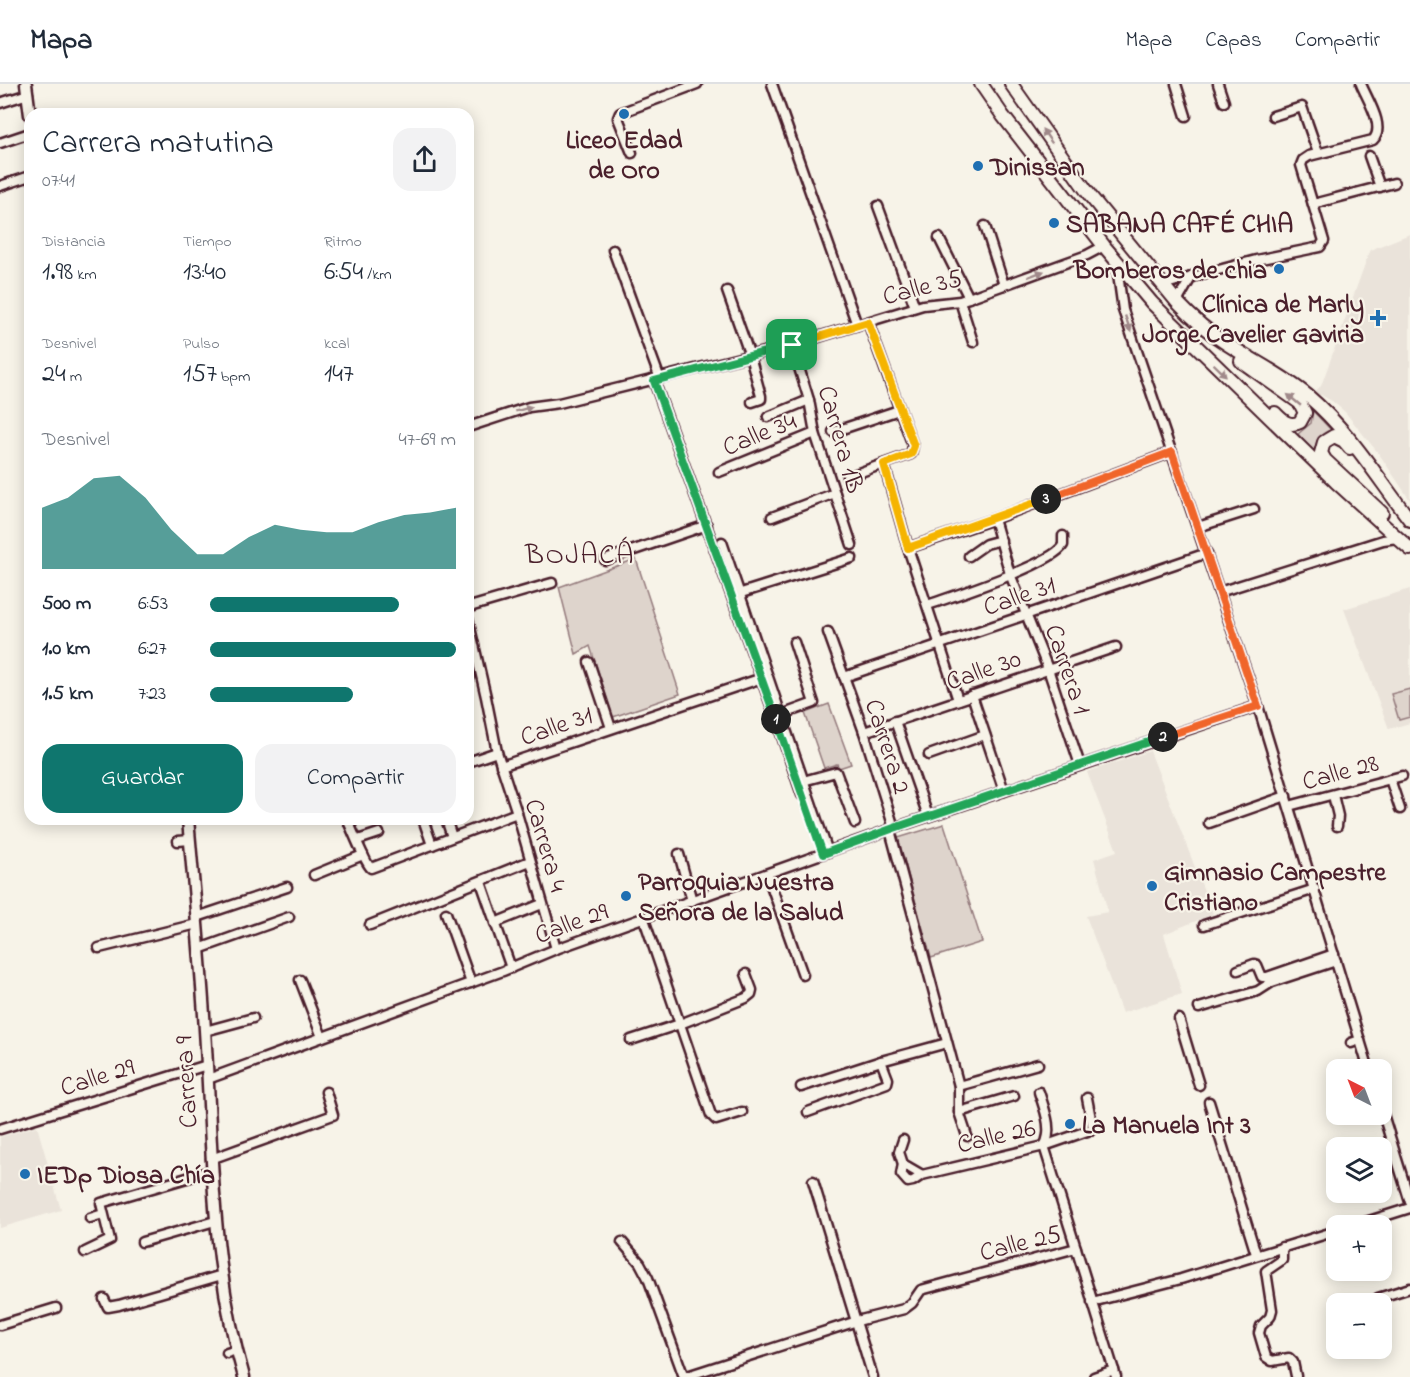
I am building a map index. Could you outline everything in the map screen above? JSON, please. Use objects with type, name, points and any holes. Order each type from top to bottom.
[{"type":"highway","points":[[981,84],[1003,116],[1104,246],[1152,303],[1240,390],[1410,549]]},
{"type":"highway","points":[[1011,84],[1091,197],[1190,316],[1225,343],[1295,386],[1308,397],[1346,434],[1410,520]]},
{"type":"highway","points":[[1225,343],[1237,359],[1300,403],[1304,409],[1304,417],[1296,424],[1288,424],[1253,394],[1240,390]]},
{"type":"highway","points":[[1374,471],[1362,464],[1340,438],[1334,436],[1324,442],[1322,453],[1325,460],[1410,539]]},
{"type":"main road","points":[[27,89],[29,108]]},
{"type":"main road","name":"Carrera 9","points":[[187,825],[184,840],[197,921],[215,1221],[232,1352],[244,1377]]},
{"type":"street","points":[[632,153],[618,118],[620,113],[697,84]]},
{"type":"street","points":[[772,84],[856,325]]},
{"type":"street","points":[[1176,84],[1185,116]]},
{"type":"street","points":[[1218,84],[1224,102]]},
{"type":"street","points":[[1162,285],[1256,260],[1320,247],[1324,241],[1301,165],[1302,160],[1317,153],[1373,140],[1377,136],[1376,121],[1361,84]]},
{"type":"street","points":[[0,103],[27,89]]},
{"type":"street","points":[[1273,116],[1302,107],[1317,153]]},
{"type":"street","points":[[0,143],[24,135]]},
{"type":"street","points":[[1369,156],[1380,187]]},
{"type":"street","points":[[0,186],[24,178]]},
{"type":"street","points":[[1313,204],[1394,183]]},
{"type":"street","points":[[878,206],[915,307]]},
{"type":"street","points":[[985,226],[1004,285]]},
{"type":"street","points":[[939,238],[964,299],[973,342]]},
{"type":"street","name":"Calle 35","points":[[474,425],[529,407],[559,404],[792,345],[915,307],[964,299],[1087,255],[1104,246]]},
{"type":"street","points":[[613,250],[707,525],[803,782],[825,853]]},
{"type":"street","points":[[1122,267],[1118,274],[1123,310],[1258,706],[1315,889],[1356,1042],[1364,1059]]},
{"type":"street","points":[[1178,302],[1192,276]]},
{"type":"street","points":[[728,291],[750,356],[761,398],[752,402]]},
{"type":"street","points":[[846,477],[911,454],[914,446],[868,322]]},
{"type":"street","name":"Carrera 1B","points":[[792,345],[815,433],[852,545]]},
{"type":"street","points":[[768,417],[808,400]]},
{"type":"street","name":"Calle 34","points":[[833,432],[899,410]]},
{"type":"street","name":"Calle 34","points":[[719,472],[815,433]]},
{"type":"street","points":[[908,548],[994,519],[1172,452]]},
{"type":"street","points":[[884,464],[908,548],[958,700]]},
{"type":"street","points":[[772,517],[835,493]]},
{"type":"street","points":[[1198,528],[1254,509]]},
{"type":"street","name":"Carrera 1","points":[[994,519],[1010,574],[1048,669],[1080,765]]},
{"type":"street","points":[[605,560],[707,525]]},
{"type":"street","points":[[928,605],[1010,574],[1056,553],[1063,545],[1063,536]]},
{"type":"street","points":[[1219,592],[1383,540],[1397,538]]},
{"type":"street","points":[[969,556],[986,544],[1001,540]]},
{"type":"street","points":[[722,542],[745,624]]},
{"type":"street","name":"Calle 31","points":[[844,677],[1207,553]]},
{"type":"street","points":[[738,594],[852,558]]},
{"type":"street","points":[[474,607],[552,583]]},
{"type":"street","name":"Carrera 2","points":[[828,632],[864,732],[892,829],[959,1086],[959,1112]]},
{"type":"street","points":[[778,716],[814,704],[794,642]]},
{"type":"street","name":"Carrera 4","points":[[474,647],[497,752],[556,949]]},
{"type":"street","name":"Calle 30","points":[[864,732],[1116,647]]},
{"type":"street","points":[[589,662],[611,728]]},
{"type":"street","name":"Calle 31","points":[[501,766],[765,677]]},
{"type":"street","points":[[972,695],[1004,790]]},
{"type":"street","name":"Calle 29","points":[[208,1079],[471,983],[556,949],[928,816],[1258,706]]},
{"type":"street","points":[[778,716],[785,747],[825,853]]},
{"type":"street","points":[[895,721],[928,816]]},
{"type":"street","points":[[929,755],[985,735]]},
{"type":"street","points":[[474,760],[497,752]]},
{"type":"street","points":[[803,782],[836,772],[855,823]]},
{"type":"street","name":"Calle 28","points":[[1289,806],[1402,776]]},
{"type":"street","points":[[1390,779],[1400,809]]},
{"type":"street","points":[[1209,823],[1286,795]]},
{"type":"street","points":[[1333,795],[1338,816],[1337,825]]},
{"type":"street","points":[[350,825],[369,868],[517,813]]},
{"type":"street","points":[[425,825],[432,845]]},
{"type":"street","points":[[448,825],[452,837]]},
{"type":"street","points":[[358,840],[379,833]]},
{"type":"street","points":[[679,854],[692,901]]},
{"type":"street","points":[[315,875],[363,855]]},
{"type":"street","points":[[370,926],[530,861]]},
{"type":"street","points":[[767,874],[803,975]]},
{"type":"street","points":[[481,882],[511,968]]},
{"type":"street","points":[[99,948],[197,921],[287,888]]},
{"type":"street","points":[[1204,925],[1315,889]]},
{"type":"street","points":[[495,923],[542,904]]},
{"type":"street","points":[[447,914],[471,983]]},
{"type":"street","points":[[199,949],[289,917]]},
{"type":"street","points":[[644,919],[711,1114],[716,1120],[742,1112]]},
{"type":"street","points":[[1238,970],[1256,964],[1262,976],[1267,977],[1335,958]]},
{"type":"street","points":[[1199,1008],[1258,991],[1272,982],[1335,958]]},
{"type":"street","points":[[631,1040],[746,998],[752,990],[746,974]]},
{"type":"street","points":[[300,980],[322,1037]]},
{"type":"street","points":[[205,1031],[253,1018]]},
{"type":"street","points":[[1179,1019],[1198,1086]]},
{"type":"street","points":[[801,1087],[881,1061],[947,1043]]},
{"type":"street","points":[[808,1112],[888,1081],[881,1061]]},
{"type":"street","points":[[959,1086],[1038,1064]]},
{"type":"street","name":"Calle 29","points":[[0,1129],[207,1065]]},
{"type":"street","points":[[211,1159],[333,1115],[326,1092]]},
{"type":"street","points":[[1039,1092],[1048,1122],[1047,1142],[1044,1146],[1076,1248]]},
{"type":"street","points":[[968,1136],[959,1112],[1014,1096]]},
{"type":"street","name":"Calle 26","points":[[903,1140],[899,1152],[903,1164],[901,1174],[908,1182],[922,1174],[1044,1146],[1094,1129],[1087,1098]]},
{"type":"street","points":[[1209,1102],[1256,1254]]},
{"type":"street","points":[[1386,1125],[1410,1202]]},
{"type":"street","points":[[85,1252],[110,1240],[101,1203],[211,1171]]},
{"type":"street","points":[[813,1181],[872,1377]]},
{"type":"street","points":[[1388,1215],[1410,1208]]},
{"type":"street","points":[[90,1218],[103,1214]]},
{"type":"street","points":[[142,1242],[215,1221]]},
{"type":"street","points":[[1092,1302],[1181,1279],[1326,1234]]},
{"type":"street","points":[[622,1242],[640,1263],[648,1278],[688,1377]]},
{"type":"street","points":[[1282,1247],[1282,1260],[1266,1271],[1272,1310],[1259,1333],[1266,1358],[1272,1361],[1289,1358],[1293,1362],[1296,1376]]},
{"type":"street","name":"Calle 25","points":[[688,1377],[856,1321],[904,1309],[912,1303],[921,1290],[1076,1248],[1115,1374]]},
{"type":"street","points":[[104,1299],[108,1307],[119,1305],[222,1275]]},
{"type":"street","points":[[1392,1294],[1410,1288]]},
{"type":"street","points":[[0,1325],[56,1308]]},
{"type":"street","points":[[1094,1377],[1115,1374]]},
{"type":"shaded area","name":"Clínica de Marly Jorge Cavelier Gaviria","points":[[1410,234],[1410,500],[1379,454],[1345,412],[1321,395],[1308,397],[1321,386],[1370,250]]},
{"type":"shaded area","points":[[1313,411],[1331,430],[1319,438],[1314,452],[1298,434],[1311,423]]},
{"type":"shaded area","points":[[636,559],[680,694],[613,717],[590,646],[576,654],[559,587]]},
{"type":"shaded area","points":[[1410,589],[1410,723],[1389,729],[1344,609]]},
{"type":"shaded area","points":[[1410,689],[1410,717],[1399,720],[1391,694]]},
{"type":"shaded area","points":[[829,704],[851,764],[839,768],[837,764],[824,768],[805,713]]},
{"type":"shaded area","name":"Gimnasio Campestre Cristiano","points":[[1150,751],[1213,914],[1164,934],[1182,994],[1122,1013],[1086,916],[1108,912],[1094,859],[1117,851],[1087,772]]},
{"type":"shaded area","points":[[944,824],[982,942],[931,958],[898,838]]},
{"type":"shaded area","name":"IEDp Diosa Chía","points":[[37,1126],[61,1210],[0,1228],[0,1137]]},
{"type":"place","name":"Liceo Edad de Oro","points":[[624,114]]},
{"type":"place","name":"Dinissan","points":[[978,166]]},
{"type":"place","name":"SABANA CAFÉ CHIA","points":[[1054,223]]},
{"type":"place","name":"Bomberos de chia","points":[[1279,269]]},
{"type":"place","name":"Clínica de Marly Jorge Cavelier Gaviria","points":[[1378,318]]},
{"type":"place","name":"Gimnasio Campestre Cristiano","points":[[1152,886]]},
{"type":"place","name":"Parroquia Nuestra Señora de la Salud","points":[[626,896]]},
{"type":"place","name":"La Manuela Int 3","points":[[1070,1124]]},
{"type":"place","name":"IEDp Diosa Chía","points":[[25,1174]]},
{"type":"district","name":"BOJACÁ","points":[[580,553]]},
{"type":"route","points":[[868,322],[914,446],[911,454],[884,464],[908,548],[994,519],[1172,452],[1258,706],[823,854],[654,381],[792,345],[868,322]]}]
